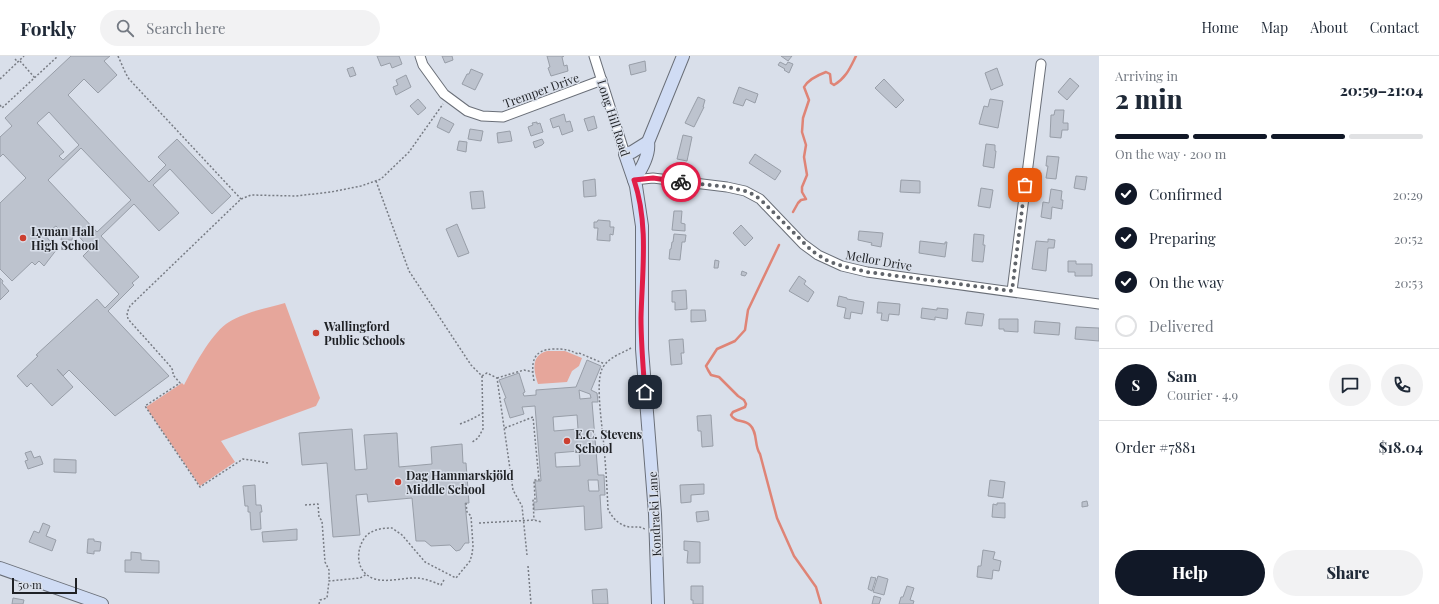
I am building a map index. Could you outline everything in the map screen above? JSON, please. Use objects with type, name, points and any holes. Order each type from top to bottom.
[{"type":"main road","points":[[634,180],[643,166],[648,149],[648,142],[683,56]]},
{"type":"main road","points":[[625,154],[648,142]]},
{"type":"main road","name":"Long Hill Road","points":[[625,154],[634,180]]},
{"type":"main road","name":"Kondracki Lane","points":[[634,180],[642,226],[642,349],[655,514],[658,604]]},
{"type":"main road","points":[[0,568],[102,604]]},
{"type":"street","name":"Tremper Drive","points":[[420,56],[423,65],[448,98],[467,111],[482,116],[503,117],[602,80]]},
{"type":"street","name":"Long Hill Road","points":[[594,56],[625,154]]},
{"type":"street","points":[[1012,291],[1041,64]]},
{"type":"street","name":"Mellor Drive","points":[[634,180],[653,178],[728,187],[749,192],[760,199],[812,251],[828,261],[842,266],[867,272],[1099,304]]},
{"type":"path","points":[[0,79],[24,56]]},
{"type":"path","points":[[0,105],[2,108],[58,56]]},
{"type":"path","points":[[118,56],[129,79],[241,199]]},
{"type":"path","points":[[15,59],[18,62]]},
{"type":"path","points":[[20,60],[35,78]]},
{"type":"path","points":[[268,464],[243,459],[200,488],[145,406],[180,383],[173,375],[171,366],[128,319],[127,314],[130,306],[241,199],[246,196],[256,194],[296,196],[331,192],[381,180],[409,152],[448,98]]},
{"type":"path","points":[[376,181],[409,271],[472,365],[482,376],[483,429],[481,435],[471,443]]},
{"type":"path","points":[[633,346],[617,354],[606,364],[600,374],[608,509],[611,517],[622,525],[628,527],[642,527],[648,531]]},
{"type":"path","points":[[534,381],[533,364],[536,356],[545,350],[566,349],[606,364]]},
{"type":"path","points":[[482,376],[487,374],[497,378],[524,370],[533,372]]},
{"type":"path","points":[[497,378],[513,490],[522,506],[527,555]]},
{"type":"path","points":[[460,424],[483,413]]},
{"type":"path","points":[[505,428],[533,417],[539,480],[534,480],[534,520]]},
{"type":"path","points":[[444,580],[441,585],[417,578],[384,580],[374,579],[367,574],[359,564],[358,550],[361,542],[368,534],[375,530],[392,528],[402,535],[425,562],[456,578],[470,561],[472,554],[473,546],[471,516],[467,512],[466,503]]},
{"type":"path","points":[[305,505],[318,504],[319,517],[322,521],[325,562],[329,570],[327,598],[320,600],[319,604]]},
{"type":"path","points":[[479,523],[534,520],[542,522]]},
{"type":"path","points":[[528,566],[531,604]]},
{"type":"path","points":[[329,581],[360,578],[367,574]]},
{"type":"shaded area","points":[[285,303],[320,398],[316,406],[221,441],[235,462],[200,486],[146,407],[182,383],[184,385],[208,344],[226,324],[247,314]]},
{"type":"shaded area","points":[[547,351],[565,351],[582,358],[579,366],[572,371],[567,382],[538,384],[535,374],[536,360],[538,356]]},
{"type":"building","name":"Lyman Hall High School","points":[[71,56],[110,56],[104,61],[117,75],[98,93],[84,79],[68,95],[149,182],[166,165],[158,157],[177,139],[231,196],[212,214],[170,169],[153,185],[179,213],[159,231],[134,204],[101,236],[139,277],[132,283],[134,285],[108,311],[169,376],[115,416],[69,370],[63,376],[73,387],[52,406],[31,383],[27,387],[17,376],[38,356],[36,355],[97,299],[105,308],[119,294],[83,256],[90,249],[75,232],[73,232],[72,240],[61,240],[62,232],[56,226],[44,234],[57,249],[44,266],[39,261],[35,265],[32,262],[12,281],[0,269],[0,203],[26,178],[3,154],[0,157],[0,137],[12,126],[5,118]],"holes":[[[49,112],[79,145],[63,160],[59,156],[64,152],[37,123]],[[81,148],[131,200],[97,232],[48,180]]]},
{"type":"building","points":[[377,56],[399,56],[402,64],[392,68],[390,63],[381,66]]},
{"type":"building","points":[[442,56],[452,56],[453,60],[445,63]]},
{"type":"building","points":[[547,56],[564,56],[562,57],[564,66],[567,65],[568,71],[551,76],[548,68],[550,67]]},
{"type":"building","points":[[781,56],[792,56],[788,61]]},
{"type":"building","points":[[645,61],[646,71],[631,75],[629,65]]},
{"type":"building","points":[[780,62],[786,65],[788,62],[793,64],[789,73],[778,65]]},
{"type":"building","points":[[353,67],[356,75],[350,77],[347,69]]},
{"type":"building","points":[[997,68],[1003,85],[991,90],[985,73]]},
{"type":"building","points":[[471,69],[483,74],[475,90],[462,84]]},
{"type":"building","points":[[406,75],[411,87],[396,95],[393,87],[398,85],[396,80]]},
{"type":"building","points":[[1070,78],[1079,86],[1067,100],[1058,92]]},
{"type":"building","points":[[884,79],[904,100],[896,108],[875,88]]},
{"type":"building","points":[[739,87],[758,94],[755,103],[746,99],[743,106],[733,103]]},
{"type":"building","points":[[698,97],[705,100],[704,107],[694,127],[685,123]]},
{"type":"building","points":[[418,99],[426,108],[418,115],[410,106]]},
{"type":"building","points":[[990,99],[1003,101],[998,128],[979,124],[984,106],[988,107]]},
{"type":"building","points":[[1055,110],[1064,110],[1063,123],[1068,123],[1068,130],[1062,130],[1061,138],[1050,137],[1051,115],[1054,115]]},
{"type":"building","points":[[564,114],[566,122],[570,121],[573,131],[562,135],[559,126],[553,128],[550,119]]},
{"type":"building","points":[[594,116],[597,128],[588,131],[584,119]]},
{"type":"building","points":[[441,117],[454,124],[449,133],[437,127]]},
{"type":"building","points":[[537,122],[537,124],[540,123],[543,132],[531,136],[528,127],[533,125],[532,123]]},
{"type":"building","points":[[470,129],[483,131],[481,141],[468,139]]},
{"type":"building","points":[[510,131],[512,141],[498,143],[497,133]]},
{"type":"building","points":[[683,135],[692,137],[687,161],[677,159]]},
{"type":"building","points":[[542,139],[544,143],[535,148],[533,142]]},
{"type":"building","points":[[459,141],[467,142],[466,152],[457,150]]},
{"type":"building","points":[[986,144],[995,145],[996,151],[994,168],[983,166]]},
{"type":"building","points":[[755,154],[781,171],[775,180],[749,163]]},
{"type":"building","points":[[1047,156],[1059,157],[1056,179],[1046,178],[1048,166],[1046,166]]},
{"type":"building","points":[[1076,176],[1087,177],[1085,190],[1074,188]]},
{"type":"building","points":[[595,179],[596,196],[584,197],[583,181]]},
{"type":"building","points":[[901,180],[920,181],[920,193],[900,192]]},
{"type":"building","points":[[981,188],[993,190],[990,208],[978,206]]},
{"type":"building","points":[[1051,189],[1062,191],[1061,200],[1063,200],[1062,209],[1052,207],[1051,219],[1041,217],[1043,202],[1049,203]]},
{"type":"building","points":[[483,191],[485,208],[472,209],[470,192]]},
{"type":"building","points":[[674,211],[682,211],[681,223],[685,224],[685,231],[672,230]]},
{"type":"building","points":[[598,220],[610,221],[610,227],[614,227],[613,235],[610,234],[610,241],[597,240],[598,228],[594,228],[594,222],[597,222]]},
{"type":"building","points":[[457,224],[469,253],[458,257],[446,229]]},
{"type":"building","points":[[741,225],[753,238],[745,246],[733,233]]},
{"type":"building","points":[[859,231],[883,233],[881,247],[871,245],[872,243],[858,240]]},
{"type":"building","points":[[674,234],[686,235],[685,242],[682,242],[680,260],[669,259]]},
{"type":"building","points":[[974,234],[984,235],[983,245],[985,245],[983,262],[972,261]]},
{"type":"building","points":[[1048,239],[1055,240],[1054,248],[1048,248],[1046,271],[1032,269],[1036,241],[1048,242]]},
{"type":"building","points":[[920,241],[945,244],[945,242],[947,242],[945,257],[919,253]]},
{"type":"building","points":[[715,260],[719,261],[718,268],[714,268]]},
{"type":"building","points":[[1068,261],[1076,261],[1076,264],[1092,264],[1092,276],[1075,276],[1075,272],[1068,272]]},
{"type":"building","points":[[742,271],[747,273],[745,276],[741,275]]},
{"type":"building","points":[[799,276],[806,281],[804,284],[814,292],[808,302],[789,291]]},
{"type":"building","points":[[0,278],[3,281],[2,283],[9,291],[0,300]]},
{"type":"building","points":[[686,290],[687,309],[675,310],[675,302],[672,302],[672,291]]},
{"type":"building","points":[[839,296],[864,302],[862,314],[851,312],[850,319],[844,318],[846,308],[837,306]]},
{"type":"building","points":[[878,302],[900,304],[899,315],[889,314],[888,321],[881,320],[882,313],[877,313]]},
{"type":"building","points":[[922,308],[937,310],[937,308],[948,309],[947,319],[935,317],[935,320],[921,318]]},
{"type":"building","points":[[691,310],[705,310],[706,321],[691,322]]},
{"type":"building","points":[[967,312],[984,314],[982,326],[965,324]]},
{"type":"building","points":[[999,319],[1018,319],[1018,332],[999,329]]},
{"type":"building","points":[[1035,321],[1060,323],[1059,335],[1034,333]]},
{"type":"building","points":[[1076,327],[1099,328],[1099,341],[1075,339]]},
{"type":"building","points":[[683,339],[684,353],[681,353],[682,364],[671,365],[669,340]]},
{"type":"building","name":"E.C. Stevens School","points":[[587,360],[601,366],[591,390],[597,393],[598,402],[592,402],[598,475],[604,475],[605,495],[600,495],[602,528],[585,530],[584,506],[534,510],[534,502],[537,502],[535,481],[541,481],[535,406],[522,407],[524,414],[510,418],[504,399],[506,398],[499,380],[519,373],[525,392],[523,393],[524,396],[536,395],[536,390],[576,387]],"holes":[[[579,390],[590,394],[591,398],[580,399]],[[577,415],[578,429],[554,431],[553,417]],[[579,451],[580,466],[556,467],[555,453]],[[588,480],[598,480],[599,491],[589,491]]]},
{"type":"building","points":[[711,415],[713,446],[702,447],[701,431],[698,431],[697,416]]},
{"type":"building","name":"Dag Hammarskjöld Middle School","points":[[352,429],[355,470],[367,469],[364,435],[397,433],[399,467],[432,464],[431,447],[462,444],[463,463],[466,463],[469,503],[465,503],[469,543],[465,543],[460,550],[456,551],[450,545],[431,546],[425,541],[416,541],[412,498],[368,502],[367,494],[356,495],[360,535],[333,537],[327,463],[302,465],[299,433]]},
{"type":"building","points":[[31,451],[34,458],[40,456],[43,464],[28,469],[25,461],[28,460],[25,453]]},
{"type":"building","points":[[54,459],[76,460],[76,473],[54,472]]},
{"type":"building","points":[[990,480],[1005,482],[1003,498],[988,496]]},
{"type":"building","points":[[704,484],[704,494],[691,495],[691,502],[681,503],[680,485]]},
{"type":"building","points":[[255,485],[256,505],[261,505],[262,512],[260,512],[261,529],[251,530],[250,512],[248,512],[248,506],[245,506],[243,486]]},
{"type":"building","points":[[1087,501],[1088,506],[1082,507],[1082,502]]},
{"type":"building","points":[[997,503],[1005,503],[1005,518],[992,517],[993,504],[997,505]]},
{"type":"building","points":[[708,511],[709,520],[697,522],[696,512]]},
{"type":"building","points":[[43,523],[50,526],[46,536],[56,540],[52,551],[29,542],[34,531],[39,533]]},
{"type":"building","points":[[297,529],[297,540],[263,542],[262,532]]},
{"type":"building","points":[[88,539],[94,539],[94,541],[101,542],[100,551],[94,551],[94,554],[87,553]]},
{"type":"building","points":[[684,541],[700,542],[700,563],[687,563],[688,551],[684,550]]},
{"type":"building","points":[[983,550],[995,552],[993,559],[1001,561],[999,571],[993,570],[992,579],[977,577],[978,566],[981,566]]},
{"type":"building","points":[[131,552],[141,553],[141,560],[159,561],[159,573],[125,572],[125,560],[131,560]]},
{"type":"building","points":[[878,576],[888,579],[884,595],[873,592]]},
{"type":"building","points":[[871,577],[876,578],[872,591],[868,589]]},
{"type":"building","points":[[691,586],[703,586],[703,604],[693,604],[693,600],[691,600]]},
{"type":"building","points":[[907,586],[914,588],[910,600],[914,601],[913,604],[899,604],[901,597],[903,597]]},
{"type":"building","points":[[607,589],[608,604],[593,604],[592,590]]},
{"type":"building","points":[[874,596],[881,598],[879,604],[872,604]]},
{"type":"building","points":[[13,598],[24,600],[23,604],[12,604]]},
{"type":"waterway","points":[[793,212],[798,203],[801,200],[806,199],[802,192],[802,187],[807,175],[804,157],[806,145],[802,132],[803,118],[809,100],[804,87],[811,80],[826,72],[830,74],[831,83],[834,85],[845,76],[856,56]]},
{"type":"waterway","points":[[779,245],[748,310],[745,330],[735,341],[717,349],[706,366],[711,375],[719,377],[744,400],[746,404],[745,407],[733,412],[731,415],[737,420],[748,423],[754,431],[758,451],[777,518],[794,556],[816,587],[821,604]]},
{"type":"way so far","points":[[681,182],[738,188],[749,192],[760,199],[803,244],[828,261],[842,266],[867,272],[1012,291],[1025,185]]},
{"type":"place","name":"Lyman Hall High School","points":[[23,238]]},
{"type":"place","name":"Wallingford Public Schools","points":[[316,333]]},
{"type":"place","name":"E.C. Stevens School","points":[[567,441]]},
{"type":"place","name":"Dag Hammarskjöld Middle School","points":[[398,482]]},
{"type":"route","points":[[645,392],[642,362],[641,318],[643,248],[642,226],[639,201],[634,180],[653,178],[681,182]]}]
